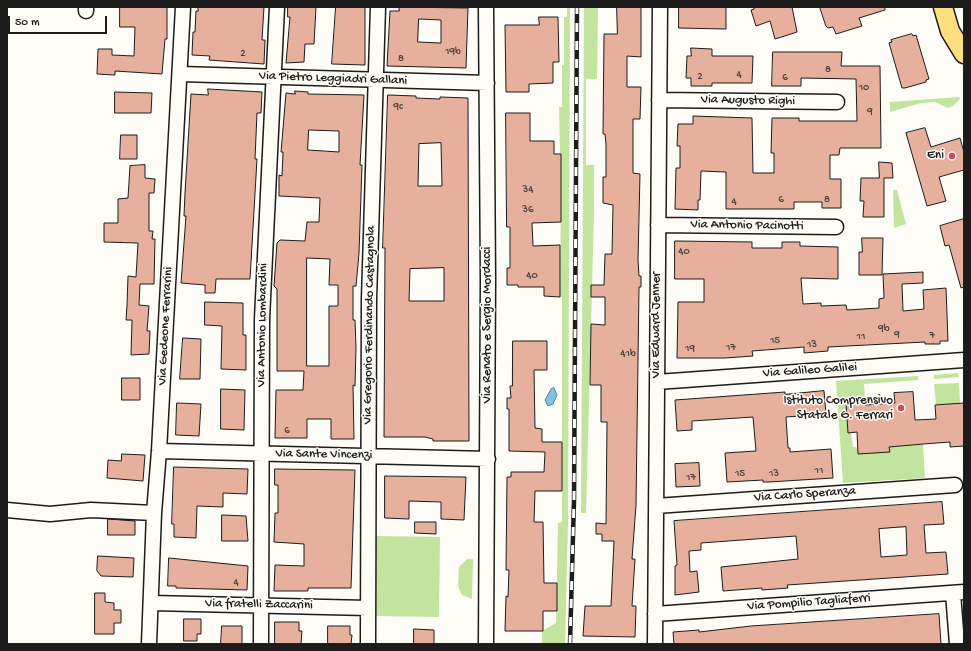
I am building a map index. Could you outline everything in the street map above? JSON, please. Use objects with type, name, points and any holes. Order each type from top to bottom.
[{"type":"main road","points":[[943,7],[950,31],[964,54]]},
{"type":"main road","points":[[956,7],[964,35]]},
{"type":"street","name":"Via Gedeone Ferrarini","points":[[149,644],[154,513],[159,452],[183,7]]},
{"type":"street","name":"Via Antonio Lombardini","points":[[261,644],[262,319],[273,77],[278,7]]},
{"type":"street","name":"Via Gregorio Ferdinando Castagnola","points":[[368,644],[369,299],[378,7]]},
{"type":"street","name":"Via Renato e Sergio Mordacci","points":[[486,7],[488,459],[486,644]]},
{"type":"street","name":"Via Edward Jenner","points":[[655,644],[660,7]]},
{"type":"street","name":"Via Pietro Leggiadri Gallani","points":[[180,74],[487,83]]},
{"type":"street","name":"Via Augusto Righi","points":[[659,100],[837,102]]},
{"type":"street","name":"Via Antonio Pacinotti","points":[[658,225],[836,227]]},
{"type":"street","name":"Via Galileo Galilei","points":[[657,382],[964,360]]},
{"type":"street","name":"Via Sante Vincenzi","points":[[159,452],[488,459]]},
{"type":"street","name":"Via Carlo Speranza","points":[[656,506],[955,485]]},
{"type":"street","points":[[7,510],[59,514],[92,510],[154,513]]},
{"type":"street","points":[[957,644],[959,592]]},
{"type":"street","name":"Via Pompilio Tagliaferri","points":[[655,614],[959,592]]},
{"type":"street","name":"Via fratelli Zaccarini","points":[[151,603],[368,608]]},
{"type":"green space","points":[[567,7],[570,7],[568,523],[565,644],[542,643],[542,631],[556,623],[558,523],[562,522],[562,297],[560,297],[561,189],[559,107],[562,107],[564,17],[567,17]]},
{"type":"green space","points":[[584,7],[598,7],[597,79],[586,79],[586,165],[594,165],[594,213],[586,513],[581,513]]},
{"type":"green space","points":[[959,97],[960,99],[953,106],[948,108],[935,102],[921,103],[890,112],[890,102]]},
{"type":"green space","points":[[893,190],[897,190],[906,224],[894,228]]},
{"type":"green space","points":[[958,373],[959,377],[934,379],[934,375]]},
{"type":"green space","points":[[918,376],[918,380],[864,384],[865,400],[846,402],[848,433],[851,433],[853,447],[890,452],[889,435],[923,444],[925,478],[843,483],[836,381]]},
{"type":"green space","points":[[959,383],[960,404],[936,405],[934,384]]},
{"type":"green space","points":[[375,536],[440,537],[439,617],[375,616]]},
{"type":"green space","points":[[467,559],[473,559],[472,599],[462,595],[458,586],[459,567]]},
{"type":"water","points":[[554,388],[557,395],[553,404],[548,406],[545,400],[551,389]]},
{"type":"building","points":[[120,7],[167,7],[167,39],[165,39],[162,74],[115,71],[115,75],[97,74],[98,49],[112,49],[112,55],[134,56],[135,27],[120,27]]},
{"type":"building","points":[[198,7],[264,7],[262,40],[265,40],[264,64],[209,60],[210,56],[192,55],[193,32],[195,32],[196,11],[198,11]]},
{"type":"building","points":[[288,7],[316,7],[314,44],[305,44],[304,62],[286,63],[290,17],[288,17]]},
{"type":"building","points":[[336,7],[365,7],[365,65],[332,64]]},
{"type":"building","points":[[399,7],[468,8],[466,68],[387,66],[390,11],[399,11]],"holes":[[[419,19],[441,20],[441,43],[418,42]]]},
{"type":"building","points":[[617,7],[641,7],[641,57],[627,56],[627,87],[641,87],[640,119],[633,119],[633,173],[640,174],[638,260],[639,276],[641,276],[641,287],[639,287],[636,505],[632,559],[635,559],[632,606],[636,606],[635,637],[583,636],[585,606],[611,606],[614,541],[602,541],[602,534],[596,534],[596,523],[606,524],[607,422],[601,422],[601,385],[590,385],[591,324],[605,325],[605,297],[591,297],[591,285],[604,285],[605,254],[612,254],[613,205],[603,203],[603,177],[606,177],[606,144],[605,134],[603,134],[604,34],[617,34]]},
{"type":"building","points":[[679,7],[726,7],[726,29],[679,28]]},
{"type":"building","points":[[753,7],[792,7],[797,32],[775,39],[770,21],[756,26],[751,10],[754,9]]},
{"type":"building","points":[[820,7],[885,7],[885,10],[859,18],[862,26],[836,34],[833,27],[828,28],[826,26]]},
{"type":"building","points":[[539,17],[558,17],[559,62],[553,62],[553,83],[529,84],[529,92],[506,92],[505,25],[539,25]]},
{"type":"building","points":[[912,34],[913,36],[916,35],[929,79],[926,80],[926,82],[902,88],[889,43],[892,42],[891,40]]},
{"type":"building","points":[[691,48],[712,49],[712,56],[753,56],[752,83],[712,83],[712,86],[691,86],[691,78],[686,78],[687,56],[691,56]]},
{"type":"building","points":[[773,52],[842,52],[841,66],[880,66],[881,148],[840,148],[839,155],[830,155],[830,179],[841,179],[841,208],[822,208],[822,202],[794,202],[794,209],[726,209],[726,172],[701,171],[700,200],[698,200],[698,210],[675,209],[676,168],[680,168],[680,146],[677,146],[678,124],[693,124],[693,116],[752,118],[753,173],[774,173],[774,153],[771,153],[772,118],[799,118],[799,121],[857,121],[856,79],[801,78],[801,86],[772,86]]},
{"type":"building","points":[[208,89],[262,92],[261,113],[257,113],[255,159],[257,159],[250,279],[216,279],[215,293],[205,293],[205,285],[181,283],[186,216],[184,216],[191,94],[208,95]]},
{"type":"building","points":[[295,91],[308,92],[308,94],[364,95],[360,165],[362,165],[359,253],[356,286],[353,286],[353,320],[355,320],[356,347],[355,386],[353,385],[354,439],[331,439],[331,419],[307,419],[307,438],[275,438],[276,390],[303,390],[304,371],[277,371],[277,289],[274,286],[277,243],[280,240],[305,241],[307,222],[319,222],[320,198],[279,196],[279,175],[282,176],[283,152],[281,152],[286,93],[295,94]],"holes":[[[309,130],[339,131],[339,152],[308,150]],[[307,258],[330,259],[329,285],[338,285],[338,306],[329,306],[329,366],[307,366]]]},
{"type":"building","points":[[115,92],[152,93],[151,113],[115,113]]},
{"type":"building","points":[[388,95],[440,99],[440,97],[468,98],[469,441],[433,441],[433,439],[425,437],[384,437],[385,248],[383,248]],"holes":[[[441,143],[442,186],[418,186],[419,144]],[[444,268],[444,301],[409,301],[410,269]]]},
{"type":"building","points":[[506,113],[530,113],[530,141],[554,141],[554,154],[561,154],[561,222],[532,223],[533,246],[560,245],[560,297],[544,296],[544,287],[518,287],[518,285],[507,285],[507,268],[510,268],[510,227],[507,227]]},
{"type":"building","points":[[925,128],[931,147],[960,138],[964,152],[964,170],[939,177],[946,201],[927,206],[906,133]]},
{"type":"building","points":[[121,135],[137,135],[137,159],[120,159]]},
{"type":"building","points":[[879,162],[892,163],[893,178],[884,178],[884,217],[863,217],[864,201],[860,201],[861,178],[879,178]]},
{"type":"building","points":[[145,165],[145,178],[155,179],[154,193],[149,193],[149,231],[153,231],[152,239],[155,239],[154,284],[140,284],[139,305],[149,306],[147,331],[150,331],[149,354],[131,355],[132,320],[126,320],[128,276],[136,277],[138,243],[104,242],[104,223],[118,223],[118,199],[128,198],[130,166]]},
{"type":"building","points":[[964,219],[964,287],[961,288],[949,245],[945,246],[940,226]]},
{"type":"building","points":[[862,238],[883,238],[882,275],[859,275],[859,252],[862,252]]},
{"type":"building","points":[[675,241],[752,242],[752,248],[782,248],[782,242],[800,242],[800,246],[838,247],[838,279],[801,278],[803,304],[821,303],[821,306],[846,305],[847,310],[879,308],[879,299],[884,298],[883,274],[923,272],[923,283],[902,284],[903,311],[924,309],[923,290],[946,288],[948,341],[940,341],[940,344],[925,344],[925,342],[828,347],[828,351],[804,353],[804,347],[752,351],[753,356],[725,358],[677,358],[678,302],[704,302],[704,279],[675,279]]},
{"type":"building","points":[[205,302],[243,303],[243,335],[246,335],[246,370],[221,369],[222,326],[205,325]]},
{"type":"building","points":[[183,338],[201,339],[200,379],[180,379]]},
{"type":"building","points":[[513,341],[547,341],[547,370],[534,370],[535,428],[542,429],[542,442],[562,442],[562,491],[535,491],[534,522],[543,522],[544,583],[557,583],[557,611],[543,611],[543,631],[505,631],[506,596],[508,597],[509,570],[506,570],[507,477],[511,477],[511,472],[544,472],[545,452],[509,451],[509,409],[507,409],[507,398],[511,398],[510,386],[512,386]]},
{"type":"building","points":[[122,378],[140,378],[140,400],[122,400]]},
{"type":"building","points":[[221,389],[245,390],[244,430],[221,429]]},
{"type":"building","points":[[824,391],[826,414],[786,417],[788,448],[790,448],[790,452],[831,449],[833,478],[769,482],[763,482],[763,480],[727,482],[725,453],[756,451],[753,417],[692,421],[692,430],[677,431],[675,400],[785,392],[785,394]]},
{"type":"building","points":[[913,392],[915,420],[936,419],[935,405],[964,403],[964,446],[950,447],[950,442],[923,444],[889,447],[890,452],[858,454],[857,432],[848,433],[846,402],[865,400],[865,405],[895,403],[894,393]]},
{"type":"building","points":[[177,403],[201,404],[199,436],[176,435]]},
{"type":"building","points":[[122,454],[145,455],[143,481],[107,478],[108,460],[121,461]]},
{"type":"building","points":[[699,463],[700,486],[676,487],[675,464]]},
{"type":"building","points":[[174,467],[248,469],[247,494],[223,493],[223,507],[197,506],[196,538],[174,537],[174,524],[172,524]]},
{"type":"building","points":[[275,469],[355,470],[351,588],[308,588],[308,591],[274,591],[275,565],[304,566],[304,544],[274,542],[275,513],[278,513],[278,485],[275,485]]},
{"type":"building","points":[[385,476],[466,477],[464,520],[441,519],[441,502],[409,501],[409,519],[385,518]]},
{"type":"building","points":[[942,502],[944,524],[924,525],[926,553],[946,552],[948,574],[787,585],[788,588],[762,590],[762,588],[723,591],[721,567],[798,559],[796,536],[701,543],[701,550],[689,551],[690,572],[697,571],[699,592],[675,595],[675,566],[677,565],[674,521]],"holes":[[[906,527],[907,555],[881,557],[879,529]]]},
{"type":"building","points":[[222,515],[246,516],[248,541],[222,541]]},
{"type":"building","points":[[108,519],[135,521],[135,535],[108,535]]},
{"type":"building","points":[[415,522],[436,522],[436,534],[415,533]]},
{"type":"building","points":[[98,556],[134,558],[133,577],[101,576],[97,571]]},
{"type":"building","points":[[169,558],[248,566],[247,590],[176,588],[176,586],[168,586]]},
{"type":"building","points":[[95,593],[105,593],[105,602],[114,603],[114,610],[121,610],[121,623],[114,623],[114,634],[95,634]]},
{"type":"building","points":[[939,614],[941,644],[674,644],[673,632],[699,630],[699,632],[751,626]]},
{"type":"building","points":[[184,619],[201,619],[201,634],[197,634],[197,641],[184,641]]},
{"type":"building","points":[[275,622],[299,622],[299,631],[302,631],[301,644],[275,644]]},
{"type":"building","points":[[222,626],[242,626],[242,644],[221,644]]},
{"type":"building","points":[[328,626],[350,626],[350,635],[352,635],[351,644],[328,644]]},
{"type":"building","points":[[414,629],[434,630],[434,644],[414,644]]},
{"type":"railway","points":[[570,644],[574,500],[577,7]]},
{"type":"place","name":"Eni","points":[[952,156]]},
{"type":"place","name":"Istituto Comprensivo Statale G. Ferrari","points":[[901,408]]}]
